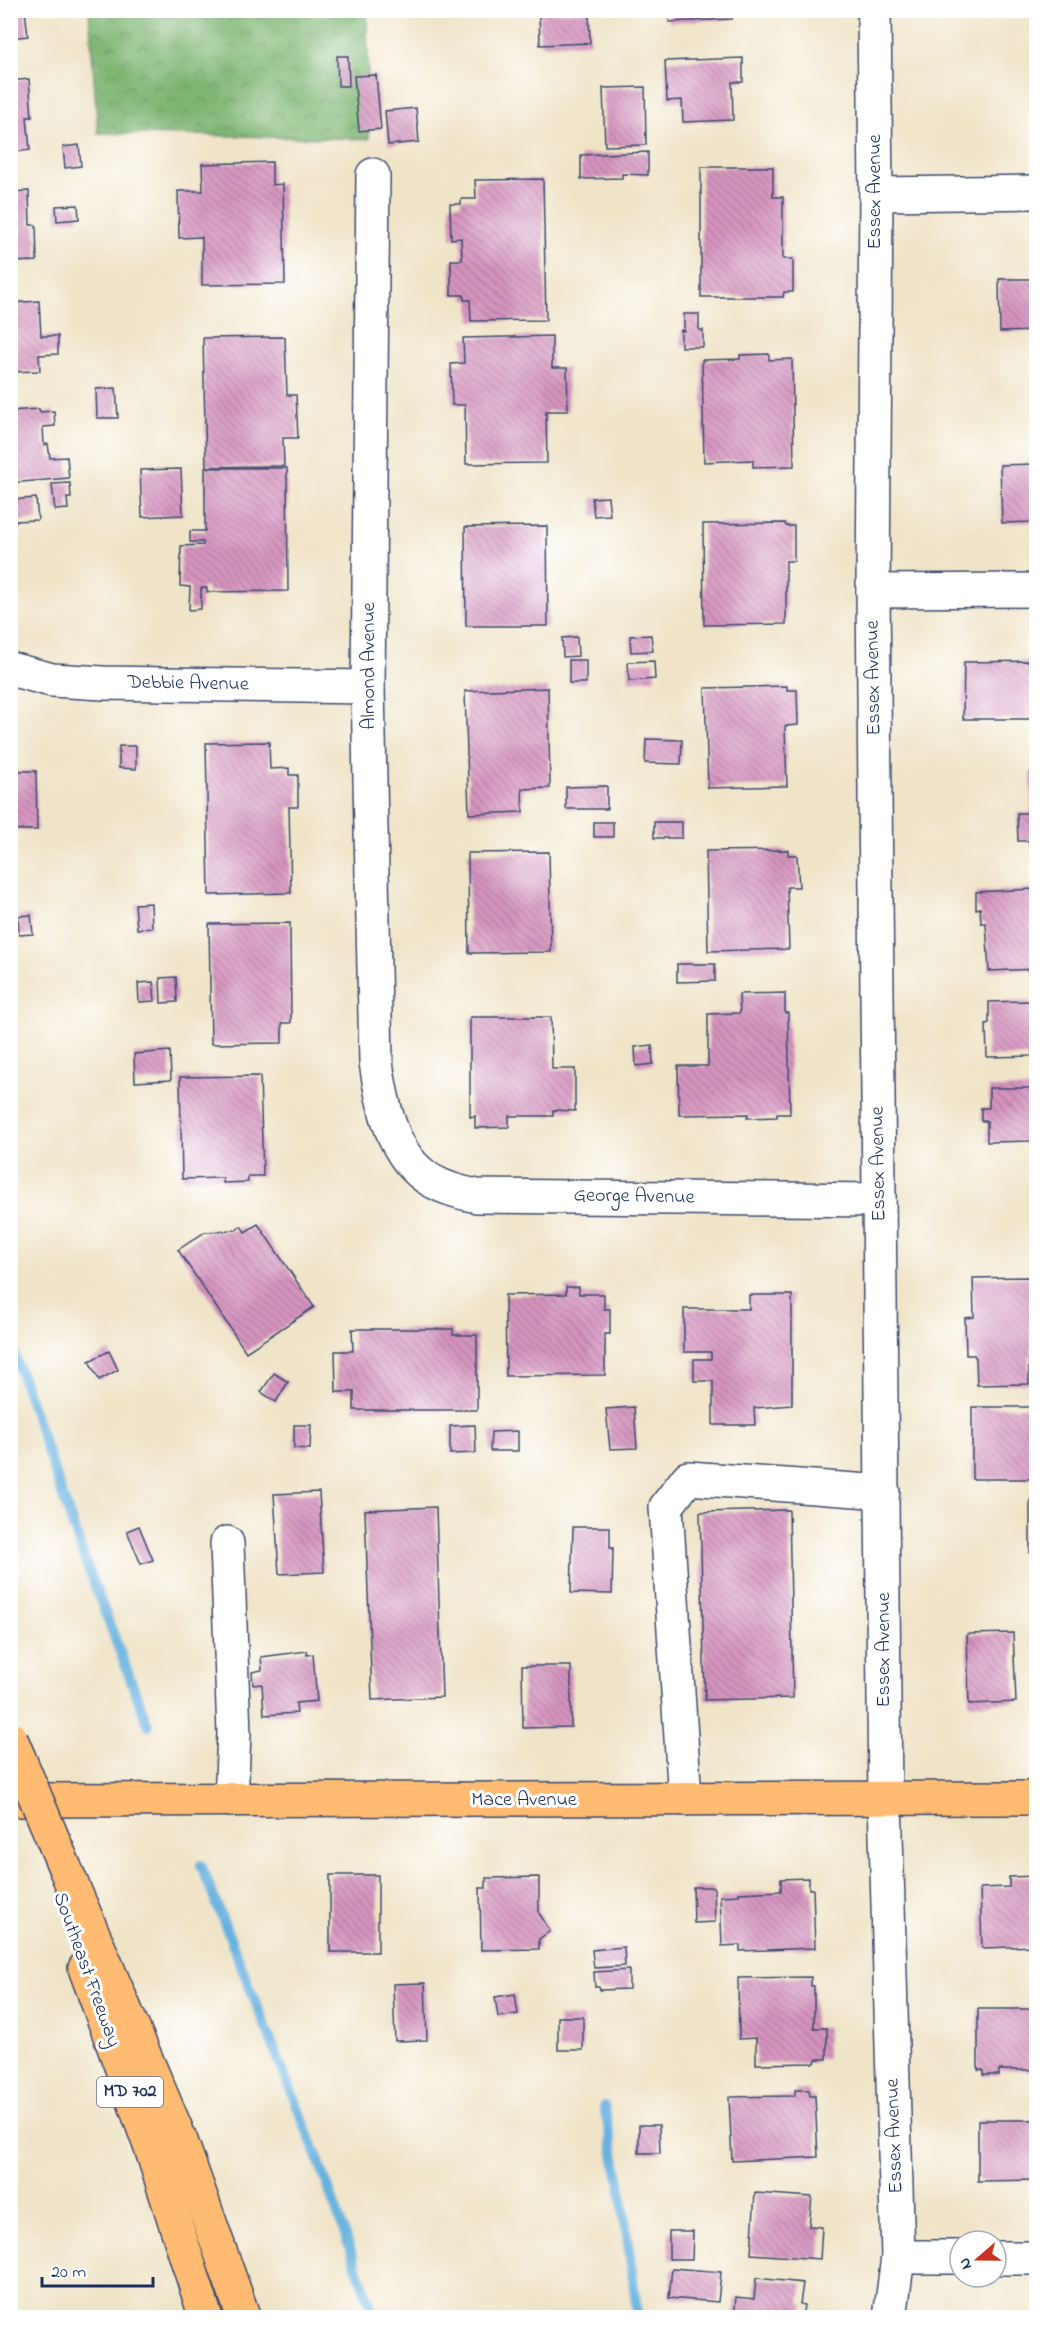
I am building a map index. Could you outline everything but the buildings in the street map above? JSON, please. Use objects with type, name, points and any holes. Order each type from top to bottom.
[{"type":"main road","points":[[11,1738],[57,1868],[182,2141],[244,2318]]},
{"type":"main road","name":"Southeast Freeway","points":[[10,1759],[57,1868],[206,2318]]},
{"type":"main road","name":"Mace Avenue","points":[[10,1800],[1036,1798]]},
{"type":"street","name":"Essex Avenue","points":[[874,10],[876,194],[873,591],[885,1799],[898,2257],[890,2318]]},
{"type":"street","name":"Almond Avenue","points":[[373,175],[368,687],[376,1062],[386,1112],[402,1154]]},
{"type":"street","points":[[876,194],[1036,192]]},
{"type":"street","points":[[873,591],[1036,590]]},
{"type":"street","name":"Debbie Avenue","points":[[10,669],[52,680],[103,683],[368,687]]},
{"type":"street","name":"George Avenue","points":[[402,1154],[430,1181],[445,1188],[477,1196],[879,1200]]},
{"type":"street","points":[[685,1799],[666,1507],[687,1478],[883,1492]]},
{"type":"street","points":[[227,1544],[234,1734],[231,1800]]},
{"type":"street","points":[[898,2257],[948,2257]]},
{"type":"street","points":[[1008,2258],[1036,2258]]},
{"type":"green space","points":[[89,11],[367,11],[369,139],[98,133]]},
{"type":"waterway","points":[[10,1342],[83,1555],[148,1725]]},
{"type":"waterway","points":[[201,1865],[317,2156],[375,2318]]},
{"type":"waterway","points":[[604,2106],[620,2183],[638,2318]]}]
